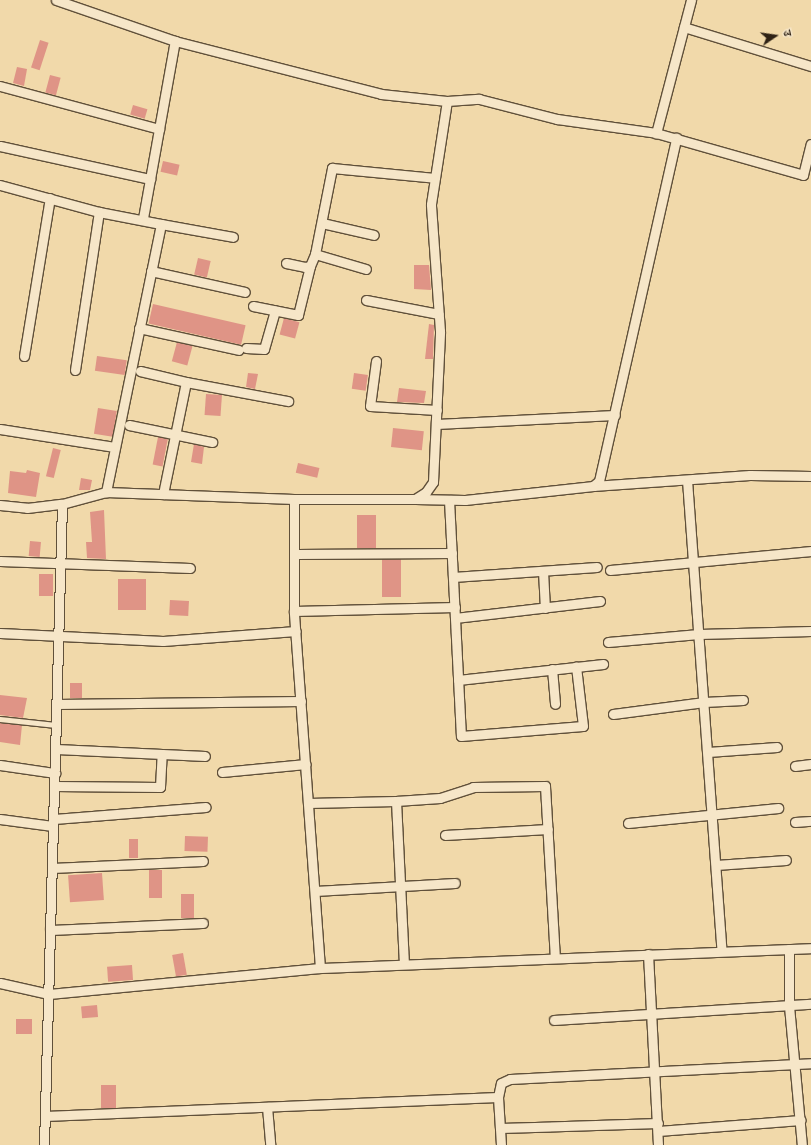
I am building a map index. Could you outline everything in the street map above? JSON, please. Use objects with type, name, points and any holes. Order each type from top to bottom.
[{"type":"street","points":[[56,0],[69,2],[176,41],[381,94],[447,101],[479,99],[557,119],[656,133],[807,176],[811,144]]},
{"type":"street","points":[[656,133],[691,0]]},
{"type":"street","points":[[684,27],[811,66]]},
{"type":"street","points":[[143,218],[176,41]]},
{"type":"street","points":[[0,86],[160,129]]},
{"type":"street","points":[[416,499],[426,492],[433,482],[437,410],[439,314],[431,212],[447,101]]},
{"type":"street","points":[[593,486],[599,481],[615,415],[676,138]]},
{"type":"street","points":[[0,146],[150,179]]},
{"type":"street","points":[[253,306],[298,315],[310,266],[315,254],[332,168],[435,178]]},
{"type":"street","points":[[0,185],[99,212],[143,218],[161,224],[233,237]]},
{"type":"street","points":[[24,356],[50,198]]},
{"type":"street","points":[[75,370],[99,212]]},
{"type":"street","points":[[322,223],[374,235]]},
{"type":"street","points":[[106,492],[161,224]]},
{"type":"street","points":[[315,254],[366,269]]},
{"type":"street","points":[[286,263],[305,268],[310,266]]},
{"type":"street","points":[[151,271],[245,292]]},
{"type":"street","points":[[366,300],[439,314]]},
{"type":"street","points":[[139,328],[242,349],[264,349],[274,310]]},
{"type":"street","points":[[376,361],[370,406],[437,410]]},
{"type":"street","points":[[140,370],[186,382],[288,400]]},
{"type":"street","points":[[163,494],[186,382]]},
{"type":"street","points":[[436,424],[615,415]]},
{"type":"street","points":[[129,425],[212,442]]},
{"type":"street","points":[[0,429],[115,447]]},
{"type":"street","points":[[0,505],[27,508],[62,504],[106,492],[294,498],[449,500],[593,486],[750,475],[811,476]]},
{"type":"street","points":[[687,480],[722,951]]},
{"type":"street","points":[[294,498],[296,554],[294,611],[320,968]]},
{"type":"street","points":[[449,500],[461,736],[582,726],[576,666]]},
{"type":"street","points":[[44,1145],[62,504]]},
{"type":"street","points":[[610,570],[811,551]]},
{"type":"street","points":[[296,554],[452,553]]},
{"type":"street","points":[[0,561],[190,568]]},
{"type":"street","points":[[453,577],[597,567]]},
{"type":"street","points":[[543,571],[545,608]]},
{"type":"street","points":[[455,618],[600,602]]},
{"type":"street","points":[[294,611],[454,607]]},
{"type":"street","points":[[0,633],[59,638],[163,641],[296,631]]},
{"type":"street","points":[[608,642],[699,634],[811,631]]},
{"type":"street","points":[[458,680],[602,664]]},
{"type":"street","points":[[552,669],[554,704]]},
{"type":"street","points":[[613,714],[704,702],[743,700]]},
{"type":"street","points":[[57,704],[301,701]]},
{"type":"street","points":[[708,752],[777,747]]},
{"type":"street","points":[[56,749],[205,756]]},
{"type":"street","points":[[54,786],[160,787],[162,754]]},
{"type":"street","points":[[222,772],[306,764]]},
{"type":"street","points":[[795,766],[811,764]]},
{"type":"street","points":[[0,765],[55,773]]},
{"type":"street","points":[[308,803],[396,801],[440,798],[473,787],[545,786],[555,957]]},
{"type":"street","points":[[396,801],[404,964]]},
{"type":"street","points":[[0,819],[53,823],[206,807]]},
{"type":"street","points":[[628,823],[778,808]]},
{"type":"street","points":[[795,822],[811,821]]},
{"type":"street","points":[[445,835],[548,829]]},
{"type":"street","points":[[716,864],[786,860]]},
{"type":"street","points":[[52,868],[203,861]]},
{"type":"street","points":[[315,891],[455,883]]},
{"type":"street","points":[[50,930],[203,923]]},
{"type":"street","points":[[0,983],[49,994],[320,968],[555,957],[811,948]]},
{"type":"street","points":[[789,949],[790,1006],[802,1145]]},
{"type":"street","points":[[648,954],[658,1145]]},
{"type":"street","points":[[554,1020],[811,1004]]},
{"type":"street","points":[[502,1145],[498,1098],[501,1083],[510,1079],[811,1064]]},
{"type":"street","points":[[45,1116],[498,1098]]},
{"type":"street","points":[[267,1107],[270,1145]]},
{"type":"street","points":[[500,1128],[658,1127],[801,1120]]},
{"type":"lane","points":[[0,719],[56,725]]},
{"type":"building","points":[[40,40],[49,43],[40,70],[31,68]]},
{"type":"building","points":[[17,67],[27,69],[24,86],[13,83]]},
{"type":"building","points":[[50,75],[61,78],[56,95],[45,92]]},
{"type":"building","points":[[133,105],[147,109],[145,119],[130,115]]},
{"type":"building","points":[[163,161],[180,165],[177,176],[161,172]]},
{"type":"building","points":[[198,258],[211,261],[207,277],[194,275]]},
{"type":"building","points":[[414,265],[429,265],[431,290],[414,289]]},
{"type":"building","points":[[153,304],[246,325],[241,345],[149,323]]},
{"type":"building","points":[[284,318],[299,322],[295,339],[280,334]]},
{"type":"building","points":[[429,324],[434,325],[433,359],[425,359]]},
{"type":"building","points":[[177,342],[192,346],[187,365],[172,361]]},
{"type":"building","points":[[97,356],[127,360],[125,375],[95,371]]},
{"type":"building","points":[[248,373],[258,374],[255,389],[246,387]]},
{"type":"building","points":[[354,373],[368,375],[366,391],[352,389]]},
{"type":"building","points":[[399,388],[426,391],[424,403],[397,402]]},
{"type":"building","points":[[206,394],[222,395],[220,416],[205,415]]},
{"type":"building","points":[[98,408],[117,411],[113,437],[94,434]]},
{"type":"building","points":[[393,428],[424,431],[422,450],[391,447]]},
{"type":"building","points":[[158,437],[168,439],[162,466],[153,464]]},
{"type":"building","points":[[194,444],[204,447],[202,464],[191,462]]},
{"type":"building","points":[[53,448],[61,450],[54,478],[46,476]]},
{"type":"building","points":[[298,463],[319,468],[317,478],[296,473]]},
{"type":"building","points":[[27,470],[40,473],[36,497],[8,493],[10,471],[26,473]]},
{"type":"building","points":[[81,478],[92,480],[90,490],[79,490]]},
{"type":"building","points":[[104,510],[106,559],[87,558],[86,542],[92,542],[90,512]]},
{"type":"building","points":[[357,515],[376,515],[376,548],[357,548]]},
{"type":"building","points":[[30,541],[41,542],[40,557],[29,556]]},
{"type":"building","points":[[382,559],[401,559],[401,597],[382,597]]},
{"type":"building","points":[[39,574],[53,574],[53,596],[39,596]]},
{"type":"building","points":[[118,579],[146,579],[146,610],[118,610]]},
{"type":"building","points":[[170,600],[189,601],[188,616],[169,615]]},
{"type":"building","points":[[70,683],[82,683],[82,698],[70,698]]},
{"type":"building","points":[[0,695],[27,698],[23,718],[0,715]]},
{"type":"building","points":[[0,723],[22,725],[20,745],[0,742]]},
{"type":"building","points":[[185,836],[208,837],[207,852],[184,851]]},
{"type":"building","points":[[129,839],[138,839],[138,858],[129,858]]},
{"type":"building","points":[[149,870],[162,870],[162,898],[149,898]]},
{"type":"building","points":[[102,873],[104,900],[70,902],[68,875]]},
{"type":"building","points":[[181,894],[194,894],[194,918],[181,918]]},
{"type":"building","points":[[183,953],[187,975],[176,977],[172,955]]},
{"type":"building","points":[[132,965],[133,980],[108,982],[107,967]]},
{"type":"building","points":[[97,1005],[98,1017],[82,1018],[81,1006]]},
{"type":"building","points":[[16,1019],[32,1019],[32,1034],[16,1034]]},
{"type":"building","points":[[101,1085],[116,1085],[116,1108],[101,1108]]}]
